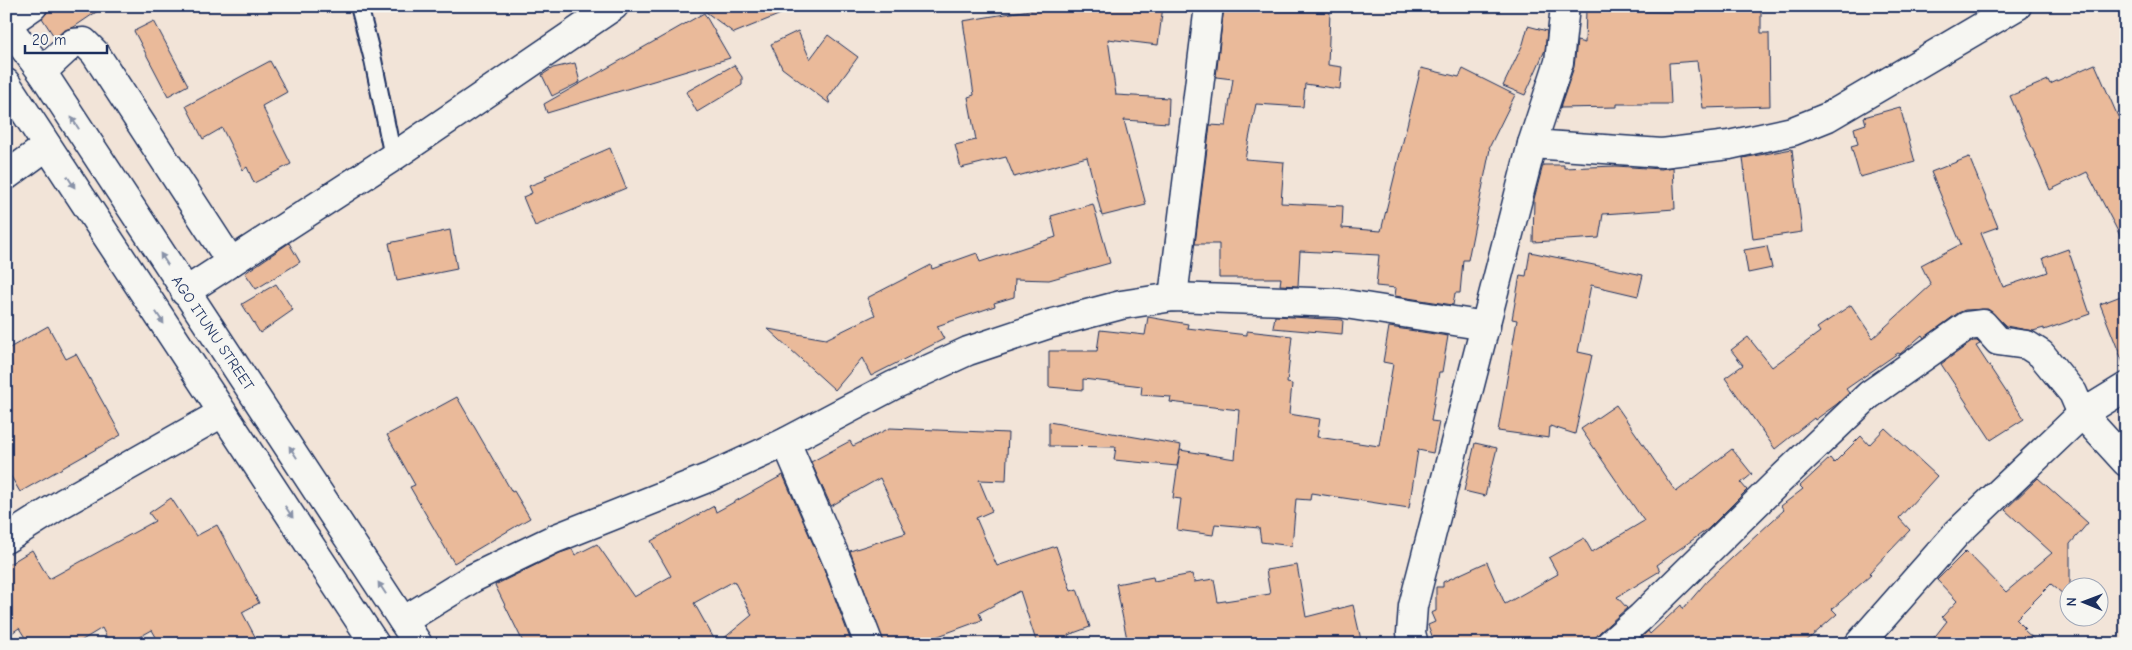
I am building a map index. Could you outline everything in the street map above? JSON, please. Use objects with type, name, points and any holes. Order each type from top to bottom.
[{"type":"street","points":[[6,24],[33,6]]},
{"type":"street","points":[[186,292],[393,157],[614,6]]},
{"type":"street","points":[[1173,296],[1209,6]]},
{"type":"street","points":[[1414,644],[1411,633],[1413,606],[1532,144],[1559,62],[1565,6]]},
{"type":"street","points":[[1532,144],[1662,153],[1729,145],[1793,131],[1828,116],[2017,6]]},
{"type":"street","name":"AGO ITUNU STREET","points":[[6,24],[42,72],[418,644]]},
{"type":"street","points":[[42,72],[73,43],[84,42],[95,53],[231,262]]},
{"type":"street","points":[[6,83],[375,644]]},
{"type":"street","points":[[6,176],[47,146]]},
{"type":"street","points":[[403,621],[473,578],[554,539],[710,477],[786,442],[894,385],[968,351],[1049,324],[1112,307],[1173,296],[1339,303],[1486,326]]},
{"type":"street","points":[[1610,644],[1641,617],[1869,395],[1967,326],[1983,324],[1998,341],[2026,344],[2041,354],[2073,393],[2082,414],[2126,462]]},
{"type":"street","points":[[1860,644],[1956,532],[2082,414],[2126,387]]},
{"type":"street","points":[[6,539],[71,498],[222,413]]},
{"type":"street","points":[[786,442],[838,563],[869,644]]},
{"type":"lane","points":[[359,6],[373,60],[393,157]]},
{"type":"building","points":[[48,6],[105,6],[74,27],[63,31],[55,38],[42,18],[47,13]]},
{"type":"building","points":[[698,6],[798,6],[798,7],[734,33]]},
{"type":"building","points":[[1054,6],[1163,6],[1158,45],[1108,39],[1116,95],[1169,98],[1168,123],[1124,120],[1146,205],[1102,216],[1087,157],[1014,177],[1006,157],[961,168],[955,145],[976,140],[968,97],[974,95],[963,21]]},
{"type":"building","points":[[1224,6],[1239,6],[1239,10],[1330,12],[1328,65],[1342,67],[1340,89],[1305,84],[1303,107],[1256,104],[1245,159],[1284,162],[1281,203],[1343,206],[1342,228],[1381,231],[1421,68],[1459,77],[1463,69],[1515,95],[1489,148],[1468,260],[1463,260],[1460,293],[1455,293],[1453,305],[1395,296],[1396,288],[1376,286],[1379,255],[1300,251],[1298,286],[1280,285],[1281,278],[1219,278],[1219,244],[1195,244],[1210,125],[1226,126],[1233,79],[1216,77]]},
{"type":"building","points":[[1671,6],[1711,6],[1711,10],[1761,9],[1761,33],[1769,33],[1770,106],[1703,108],[1697,61],[1669,63],[1671,104],[1617,104],[1617,107],[1560,108],[1574,67],[1577,41],[1585,43],[1586,9],[1671,12]]},
{"type":"building","points":[[704,13],[730,58],[547,113],[544,104]]},
{"type":"building","points":[[154,21],[188,85],[168,96],[134,31]]},
{"type":"building","points":[[1528,26],[1547,31],[1545,50],[1525,95],[1503,86],[1523,44]]},
{"type":"building","points":[[798,31],[810,59],[828,35],[858,57],[828,98],[830,104],[782,68],[771,44]]},
{"type":"building","points":[[270,61],[287,92],[262,106],[291,164],[254,183],[247,167],[243,170],[222,128],[203,139],[186,106]]},
{"type":"building","points":[[575,63],[580,82],[552,96],[542,75],[553,68]]},
{"type":"building","points":[[2095,64],[2126,135],[2126,247],[2087,172],[2050,190],[2010,96],[2048,80],[2050,84]]},
{"type":"building","points":[[734,65],[742,77],[742,85],[697,112],[686,92]]},
{"type":"building","points":[[1900,107],[1915,162],[1860,177],[1851,146],[1858,144],[1854,128],[1866,124],[1864,117]]},
{"type":"building","points":[[610,148],[626,188],[535,226],[523,197],[532,193],[529,186],[547,179],[545,176]]},
{"type":"building","points":[[1792,149],[1802,232],[1753,239],[1743,158]]},
{"type":"building","points":[[1969,157],[1998,227],[1981,233],[2003,287],[2048,272],[2043,258],[2068,249],[2090,314],[2044,330],[2044,328],[2033,331],[2006,326],[1988,309],[1965,310],[1958,313],[1924,338],[1922,335],[1900,354],[1898,353],[1846,389],[1849,393],[1837,404],[1815,420],[1814,418],[1775,449],[1725,378],[1743,365],[1731,350],[1748,337],[1772,367],[1820,332],[1817,328],[1851,305],[1873,338],[1931,285],[1921,265],[1961,244],[1931,172]]},
{"type":"building","points":[[1543,165],[1564,165],[1564,168],[1616,166],[1661,169],[1673,167],[1675,209],[1603,214],[1599,238],[1533,242],[1534,199]]},
{"type":"building","points":[[1093,204],[1110,263],[1049,280],[1015,279],[1014,297],[994,303],[995,306],[937,326],[944,339],[871,376],[862,358],[835,390],[768,329],[826,339],[875,315],[867,298],[931,265],[932,269],[977,253],[980,262],[1056,237],[1051,216]]},
{"type":"building","points":[[450,230],[457,269],[397,281],[389,243]]},
{"type":"building","points":[[289,243],[300,262],[256,289],[245,273]]},
{"type":"building","points":[[1767,246],[1772,268],[1748,273],[1744,250]]},
{"type":"building","points":[[1530,252],[1643,275],[1638,296],[1591,285],[1578,352],[1592,355],[1575,434],[1550,426],[1549,438],[1498,431],[1517,320],[1512,319],[1520,275],[1526,276]]},
{"type":"building","points":[[276,284],[293,310],[260,333],[242,304]]},
{"type":"building","points":[[2126,294],[2126,365],[2124,365],[2100,304]]},
{"type":"building","points":[[1275,316],[1343,320],[1342,334],[1273,328]]},
{"type":"building","points":[[1148,317],[1188,324],[1187,328],[1247,335],[1247,331],[1292,336],[1287,383],[1292,384],[1289,414],[1320,419],[1317,437],[1379,446],[1393,364],[1383,362],[1389,327],[1448,336],[1442,372],[1439,372],[1431,421],[1439,422],[1433,453],[1418,450],[1409,508],[1311,493],[1310,500],[1296,499],[1292,546],[1261,542],[1259,528],[1215,524],[1213,535],[1177,530],[1181,499],[1173,498],[1180,450],[1235,459],[1239,410],[1170,402],[1171,397],[1141,395],[1142,386],[1083,379],[1083,390],[1049,387],[1049,351],[1097,351],[1100,330],[1145,335]]},
{"type":"building","points":[[48,326],[66,359],[76,354],[121,435],[20,492],[6,468],[6,350]]},
{"type":"building","points":[[1973,341],[1977,341],[1980,344],[1976,346],[2024,419],[1991,440],[1941,364]]},
{"type":"building","points":[[457,397],[512,492],[514,491],[530,518],[454,563],[410,487],[415,485],[387,435]]},
{"type":"building","points":[[1616,405],[1676,492],[1732,449],[1752,474],[1741,483],[1747,490],[1708,529],[1657,565],[1660,571],[1617,597],[1627,608],[1600,632],[1595,638],[1595,644],[1435,644],[1428,625],[1435,622],[1431,613],[1436,611],[1436,587],[1443,587],[1443,582],[1487,562],[1505,604],[1558,574],[1549,558],[1584,538],[1592,552],[1644,521],[1581,429]]},
{"type":"building","points":[[1049,422],[1181,445],[1177,466],[1114,460],[1116,447],[1049,446]]},
{"type":"building","points":[[890,428],[1008,433],[1006,481],[979,480],[992,511],[976,518],[997,566],[1056,546],[1071,591],[1077,589],[1090,627],[1068,635],[1072,644],[1037,644],[1020,591],[979,613],[982,620],[933,638],[935,644],[884,644],[850,551],[906,533],[880,478],[831,506],[811,462],[850,441],[853,446]]},
{"type":"building","points":[[1885,428],[1937,476],[1899,518],[1910,530],[1869,573],[1871,575],[1832,609],[1837,614],[1803,644],[1634,644],[1648,631],[1650,634],[1681,605],[1683,609],[1707,581],[1784,510],[1781,506],[1803,489],[1800,486],[1830,458],[1834,463],[1861,436],[1869,445]]},
{"type":"building","points":[[1475,443],[1497,448],[1485,496],[1464,491]]},
{"type":"building","points":[[783,475],[824,569],[852,644],[524,644],[495,585],[560,553],[572,549],[575,555],[597,544],[634,597],[671,576],[651,541],[714,506],[716,512]],"holes":[[[734,581],[752,615],[717,644],[694,603]]]},
{"type":"building","points":[[2038,478],[2088,523],[2070,544],[2070,578],[2060,578],[2060,592],[2051,584],[2016,619],[2025,628],[2023,629],[2039,644],[1929,644],[1947,621],[1942,617],[1957,601],[1937,580],[1966,551],[2006,592],[2052,553],[2005,510]]},
{"type":"building","points":[[171,498],[196,536],[217,525],[259,603],[242,612],[259,644],[160,644],[152,630],[127,644],[110,644],[102,628],[76,644],[29,644],[19,628],[6,637],[6,566],[32,550],[49,579],[155,521],[149,513]]},
{"type":"building","points":[[1297,565],[1306,617],[1353,605],[1362,644],[1128,644],[1116,584],[1153,577],[1154,581],[1192,574],[1194,582],[1214,579],[1218,602],[1270,594],[1266,570]]}]
